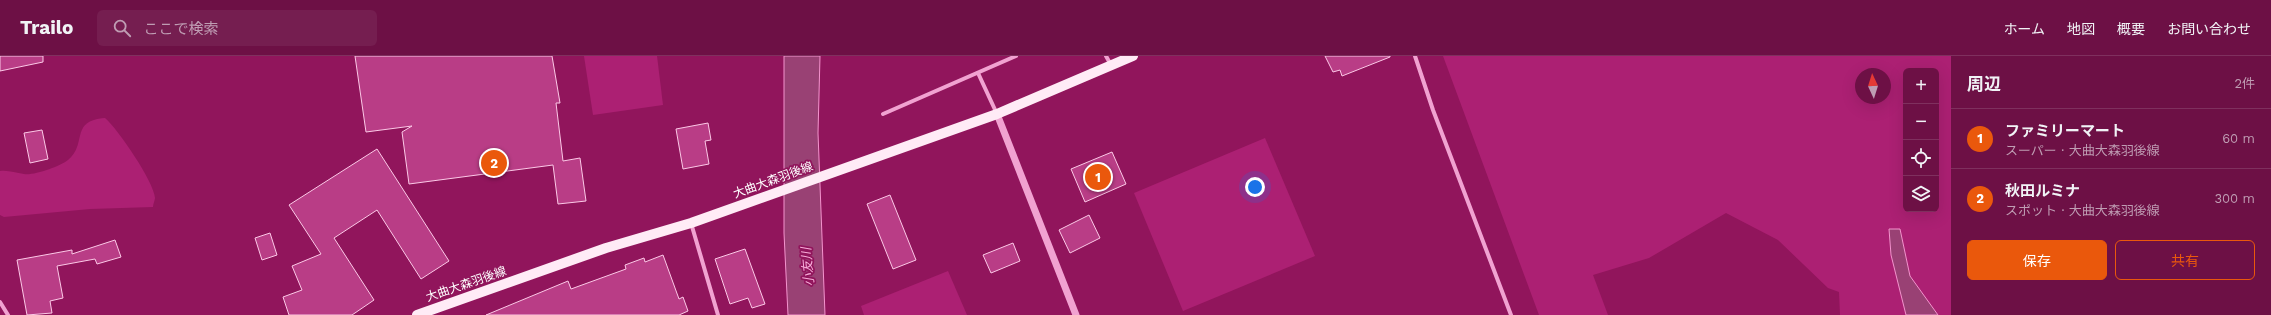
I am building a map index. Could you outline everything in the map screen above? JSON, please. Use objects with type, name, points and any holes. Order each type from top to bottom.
[{"type":"main road","name":"大曲大森羽後線","points":[[417,315],[438,311],[606,248],[691,223],[997,114],[1133,56]]},
{"type":"street","points":[[883,114],[1016,56]]},
{"type":"street","points":[[1106,56],[1111,65]]},
{"type":"street","points":[[1415,56],[1433,110],[1511,315]]},
{"type":"street","points":[[978,72],[997,114],[1076,315]]},
{"type":"street","points":[[691,223],[718,315]]},
{"type":"street","points":[[0,302],[8,315]]},
{"type":"shaded area","points":[[584,56],[657,56],[663,105],[593,115]]},
{"type":"shaded area","points":[[1443,56],[1951,56],[1951,315],[1938,315],[1910,276],[1900,229],[1889,229],[1891,255],[1906,315],[1840,315],[1839,292],[1828,288],[1778,240],[1726,213],[1649,258],[1593,275],[1608,315],[1539,315]]},
{"type":"shaded area","points":[[105,118],[126,144],[149,180],[155,198],[153,207],[90,209],[4,217],[0,215],[0,171],[28,174],[47,170],[59,165],[68,160],[74,154],[83,128],[94,120]]},
{"type":"shaded area","points":[[1265,138],[1315,256],[1183,311],[1134,193]]},
{"type":"shaded area","points":[[948,271],[967,315],[864,315],[861,306]]},
{"type":"water","name":"小友川","points":[[784,56],[820,56],[818,133],[825,315],[788,315],[784,233]]},
{"type":"water","points":[[1889,229],[1900,229],[1910,276],[1938,315],[1906,315],[1891,255]]},
{"type":"building","points":[[0,56],[43,56],[43,62],[0,71]]},
{"type":"building","points":[[355,56],[552,56],[560,103],[556,103],[563,161],[580,158],[586,201],[558,204],[553,165],[409,184],[402,132],[412,126],[366,132]]},
{"type":"building","points":[[1325,56],[1390,57],[1342,76],[1340,70],[1333,72]]},
{"type":"building","points":[[708,123],[711,140],[705,141],[709,164],[683,169],[676,129]]},
{"type":"building","points":[[42,130],[48,159],[30,163],[24,133]]},
{"type":"building","points":[[377,149],[449,261],[421,279],[377,210],[334,238],[374,300],[352,315],[289,315],[283,297],[302,290],[292,266],[321,254],[289,205]]},
{"type":"building","points":[[1112,152],[1126,184],[1085,202],[1071,169]]},
{"type":"building","points":[[890,195],[916,260],[893,269],[867,204]]},
{"type":"building","points":[[1089,215],[1100,238],[1070,253],[1059,230]]},
{"type":"building","points":[[270,233],[277,255],[262,260],[255,238]]},
{"type":"building","points":[[115,240],[121,257],[97,264],[95,259],[57,266],[63,298],[50,301],[52,313],[27,315],[17,260],[72,250],[72,254]]},
{"type":"building","points":[[1013,243],[1020,261],[991,273],[983,255]]},
{"type":"building","points":[[745,249],[765,304],[752,308],[748,298],[730,304],[715,259]]},
{"type":"building","points":[[663,255],[679,299],[683,297],[688,311],[679,315],[486,315],[568,281],[571,289],[626,269],[625,265],[644,258],[645,262]]},
{"type":"place","name":"秋田ルミナ","points":[[494,163]]},
{"type":"place","name":"ファミリーマート","points":[[1098,177]]}]
